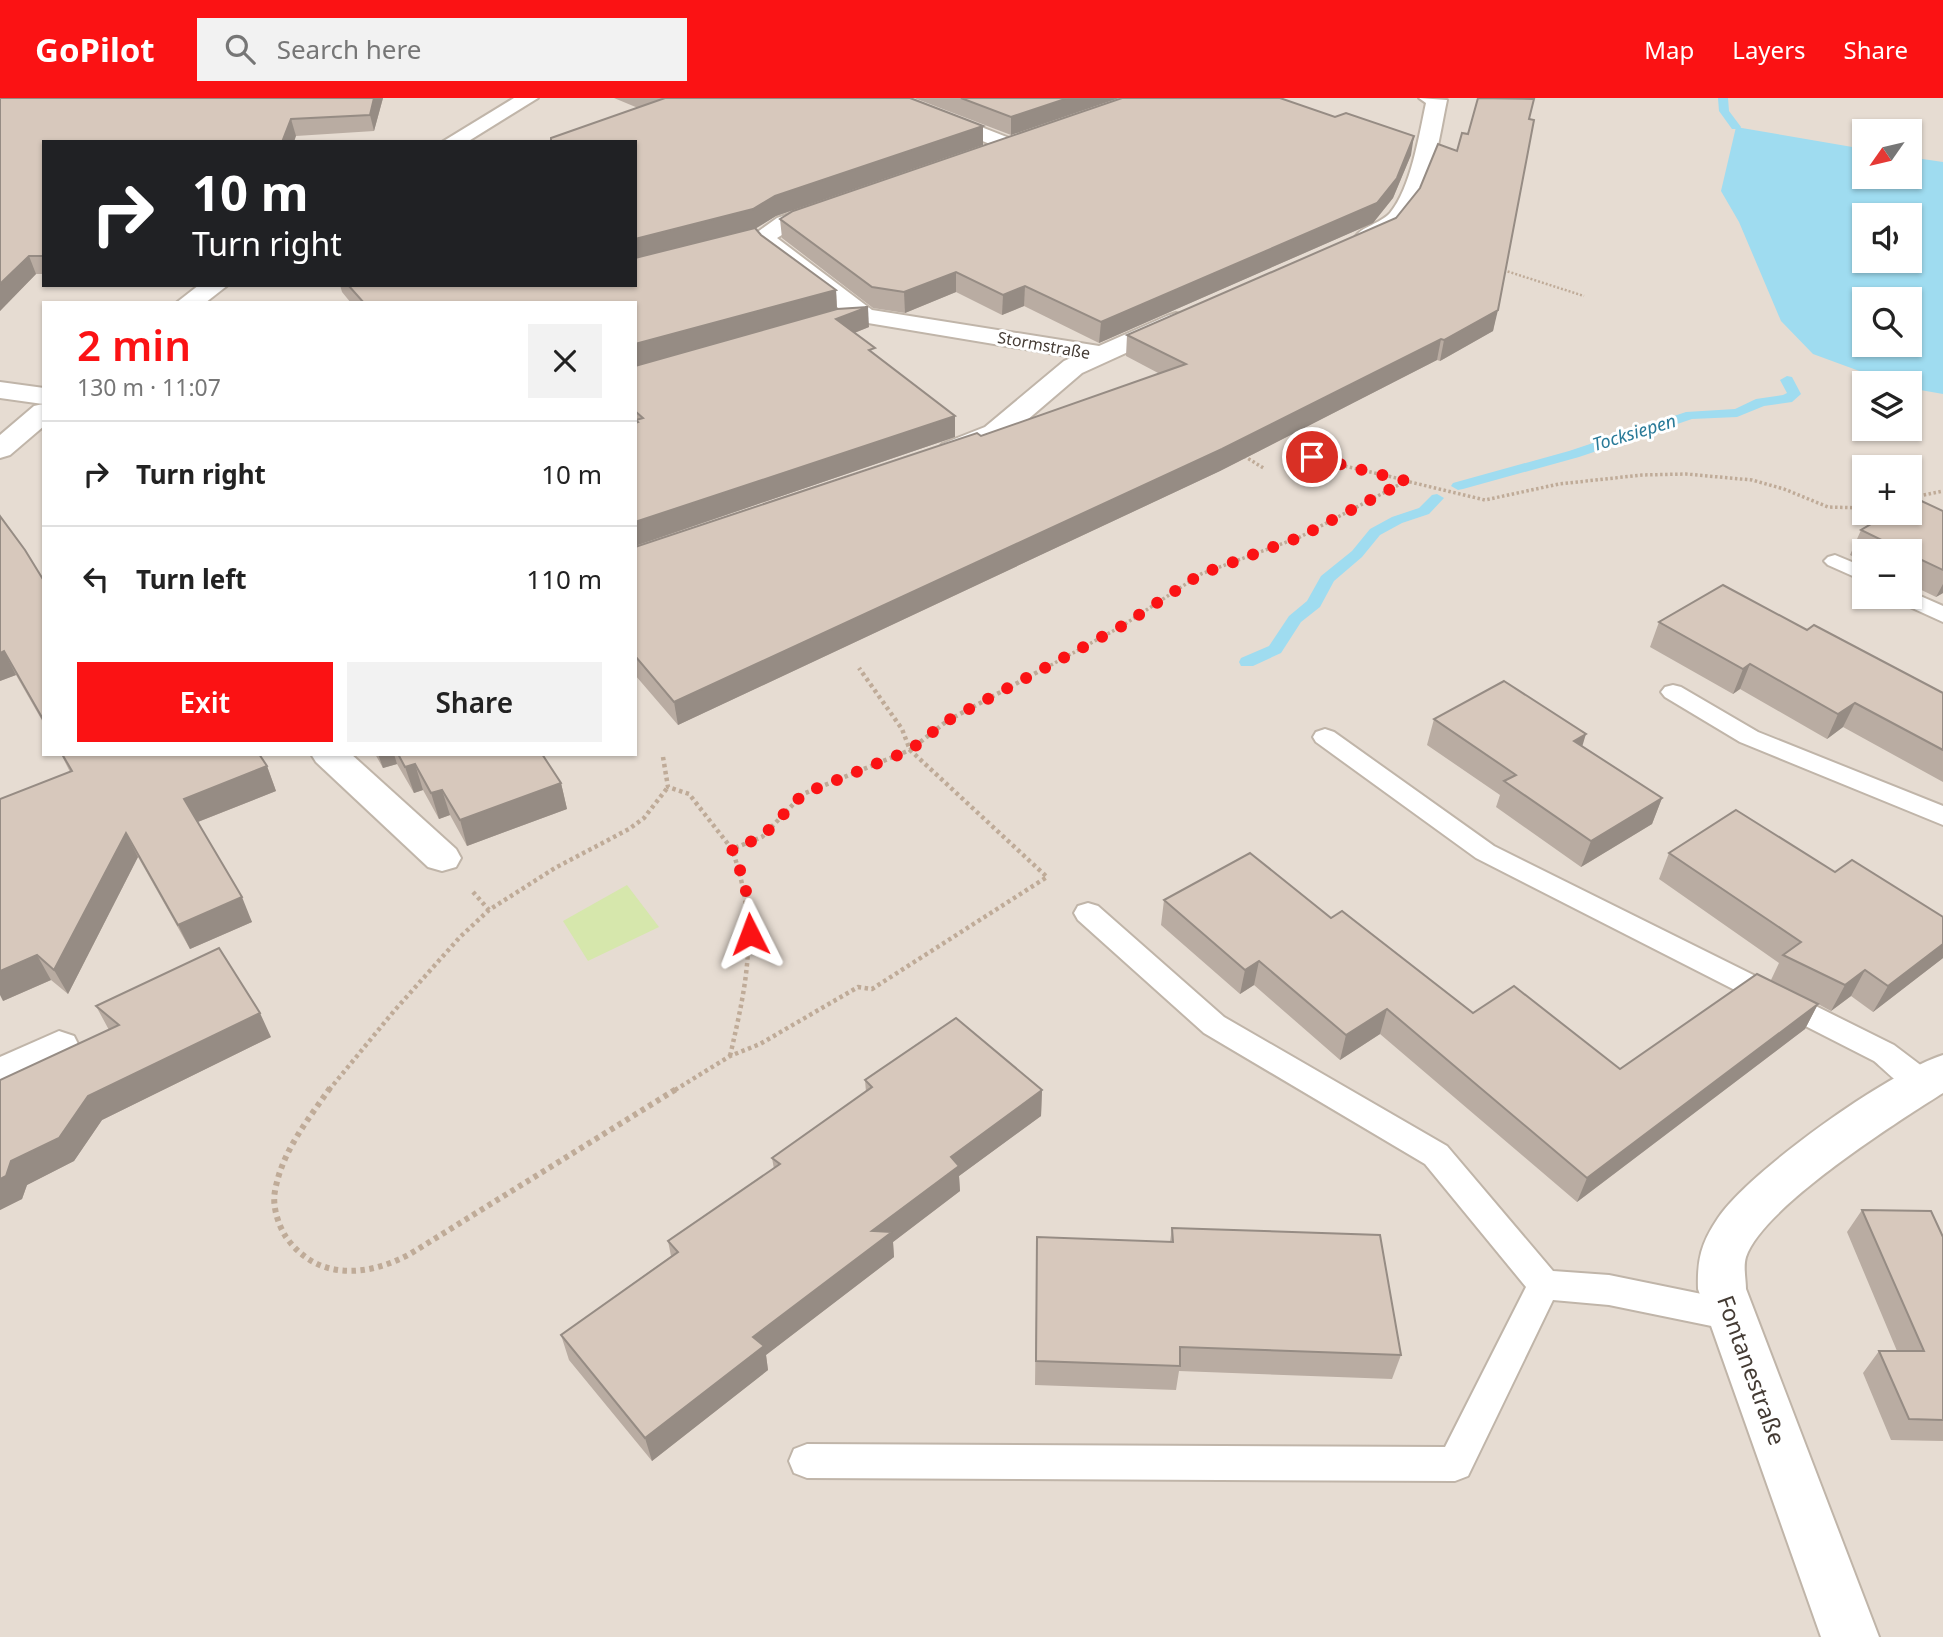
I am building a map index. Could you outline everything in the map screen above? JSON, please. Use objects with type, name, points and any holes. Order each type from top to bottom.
[{"type":"street","points":[[455,140],[528,98]]},
{"type":"street","points":[[889,98],[1010,145]]},
{"type":"street","points":[[1350,246],[1383,230],[1404,209],[1437,100],[1429,98]]},
{"type":"street","points":[[971,158],[1035,136]]},
{"type":"street","points":[[738,243],[764,236],[785,223],[845,202]]},
{"type":"street","name":"Stormstraße","points":[[764,236],[772,248],[865,316]]},
{"type":"street","points":[[191,301],[213,287]]},
{"type":"street","name":"Stormstraße","points":[[836,320],[865,316],[1100,354],[1194,313]]},
{"type":"street","points":[[928,459],[980,442],[995,433],[1073,367],[1100,354]]},
{"type":"street","points":[[0,390],[42,396]]},
{"type":"street","points":[[0,449],[42,414]]},
{"type":"street","points":[[331,756],[442,858]]},
{"type":"street","points":[[0,1076],[59,1048]]},
{"type":"street","name":"Fontanestraße","points":[[1850,1637],[1722,1289],[1722,1258],[1742,1222],[1761,1202],[1813,1158],[1933,1078]]},
{"type":"lane","points":[[1835,561],[1852,569]]},
{"type":"lane","points":[[1922,604],[1943,615]]},
{"type":"lane","points":[[1673,692],[1749,737],[1943,816]]},
{"type":"lane","points":[[1325,737],[1485,852],[1933,1078]]},
{"type":"lane","points":[[1088,913],[1214,1025],[1436,1155],[1544,1285],[1609,1290],[1731,1315]]},
{"type":"lane","points":[[807,1461],[1455,1464],[1544,1285]]},
{"type":"path","points":[[1493,267],[1584,296]]},
{"type":"path","points":[[1297,452],[1327,462],[1485,500],[1559,484],[1643,475],[1686,474],[1745,479],[1784,489],[1828,506],[1852,507]]},
{"type":"path","points":[[1244,456],[1265,469]]},
{"type":"path","points":[[732,849],[762,837],[794,802],[809,790],[910,750],[947,721],[1122,626],[1201,574],[1300,537],[1406,481]]},
{"type":"path","points":[[1922,495],[1943,491]]},
{"type":"path","points":[[663,757],[668,787],[644,818],[489,909],[402,1002],[332,1086],[292,1142],[274,1193],[279,1226],[297,1252],[324,1268],[352,1271],[387,1266],[730,1056],[760,1044],[858,987],[872,989],[1047,877],[910,750],[902,729],[859,668]]},
{"type":"path","points":[[668,787],[689,794],[732,849],[744,878],[751,910],[749,958],[730,1056]]},
{"type":"shaded area","points":[[0,98],[1943,98],[1943,1637],[0,1637]]},
{"type":"green space","points":[[627,885],[659,927],[588,961],[563,921]]},
{"type":"water","points":[[1736,127],[1852,147],[1852,189],[1922,189],[1922,159],[1943,162],[1943,394],[1922,390],[1922,371],[1859,371],[1813,354],[1781,321],[1739,222],[1721,191]]},
{"type":"building","points":[[0,98],[374,98],[370,115],[291,119],[283,140],[42,140],[42,256],[29,256],[0,284]]},
{"type":"building","points":[[665,98],[910,98],[983,126],[775,196],[753,209],[637,238],[637,140],[551,138]]},
{"type":"building","points":[[961,98],[1068,98],[1011,117]]},
{"type":"building","points":[[1122,98],[1280,98],[1335,117],[1346,113],[1414,136],[1397,178],[1377,203],[1101,322],[1025,286],[1003,295],[956,272],[904,292],[872,287],[780,219],[793,211]]},
{"type":"building","points":[[1478,98],[1534,99],[1529,119],[1534,120],[1498,310],[1444,340],[1441,339],[1222,449],[674,702],[637,658],[637,546],[977,433],[981,436],[1186,364],[1127,335],[1396,218],[1420,188],[1438,144],[1457,151],[1462,133],[1468,134]]},
{"type":"building","points":[[755,228],[836,290],[637,343],[637,301],[362,301],[350,287],[637,287],[637,258]]},
{"type":"building","points":[[868,307],[836,319],[875,348],[869,350],[955,416],[637,521],[637,420],[643,418],[637,413],[637,365],[837,309]]},
{"type":"building","points":[[1922,501],[1943,511],[1943,570],[1922,560],[1922,539],[1879,539],[1861,530],[1870,525],[1922,525]]},
{"type":"building","points":[[0,516],[42,578],[42,718],[4,651],[0,653]]},
{"type":"building","points":[[1723,585],[1807,630],[1814,625],[1943,693],[1943,750],[1855,703],[1838,714],[1750,664],[1743,669],[1659,622]]},
{"type":"building","points":[[1504,681],[1586,734],[1574,741],[1662,798],[1591,841],[1504,781],[1516,775],[1434,719]]},
{"type":"building","points":[[63,756],[260,756],[267,766],[184,799],[242,897],[178,925],[126,833],[54,970],[37,955],[0,971],[0,799],[72,771]]},
{"type":"building","points":[[399,756],[543,756],[561,783],[460,820],[442,790],[431,793],[415,764],[405,767]]},
{"type":"building","points":[[1736,810],[1835,872],[1852,860],[1943,917],[1943,944],[1888,986],[1865,970],[1845,985],[1783,955],[1801,942],[1669,853]]},
{"type":"building","points":[[1250,853],[1331,918],[1342,911],[1473,1013],[1514,986],[1620,1069],[1757,974],[1818,1004],[1587,1178],[1387,1009],[1346,1035],[1259,961],[1245,970],[1164,900]]},
{"type":"building","points":[[219,948],[260,1013],[88,1096],[59,1138],[11,1161],[6,1176],[0,1179],[0,1080],[119,1025],[96,1006]]},
{"type":"building","points":[[956,1018],[1042,1090],[951,1157],[959,1166],[872,1231],[892,1232],[753,1337],[764,1346],[645,1438],[561,1335],[678,1252],[668,1241],[780,1164],[772,1158],[872,1087],[865,1080]]},
{"type":"building","points":[[1862,1210],[1931,1211],[1943,1237],[1943,1420],[1909,1419],[1879,1351],[1924,1351]]},
{"type":"building","points":[[1172,1228],[1380,1235],[1401,1355],[1180,1347],[1180,1366],[1036,1361],[1037,1237],[1173,1242]]},
{"type":"waterway","name":"Tocksiepen","points":[[1723,98],[1724,111],[1736,127]]},
{"type":"waterway","name":"Tocksiepen","points":[[1458,486],[1574,454],[1691,415],[1737,413],[1761,402],[1787,399],[1794,394],[1787,380]]},
{"type":"waterway","name":"Tocksiepen","points":[[1247,662],[1275,649],[1295,619],[1314,604],[1327,579],[1357,554],[1375,532],[1397,520],[1424,511],[1437,498]]},
{"type":"route","points":[[750,934],[751,910],[744,878],[732,849],[762,837],[803,794],[910,750],[947,721],[1122,626],[1201,574],[1300,537],[1406,481],[1312,457]]}]
